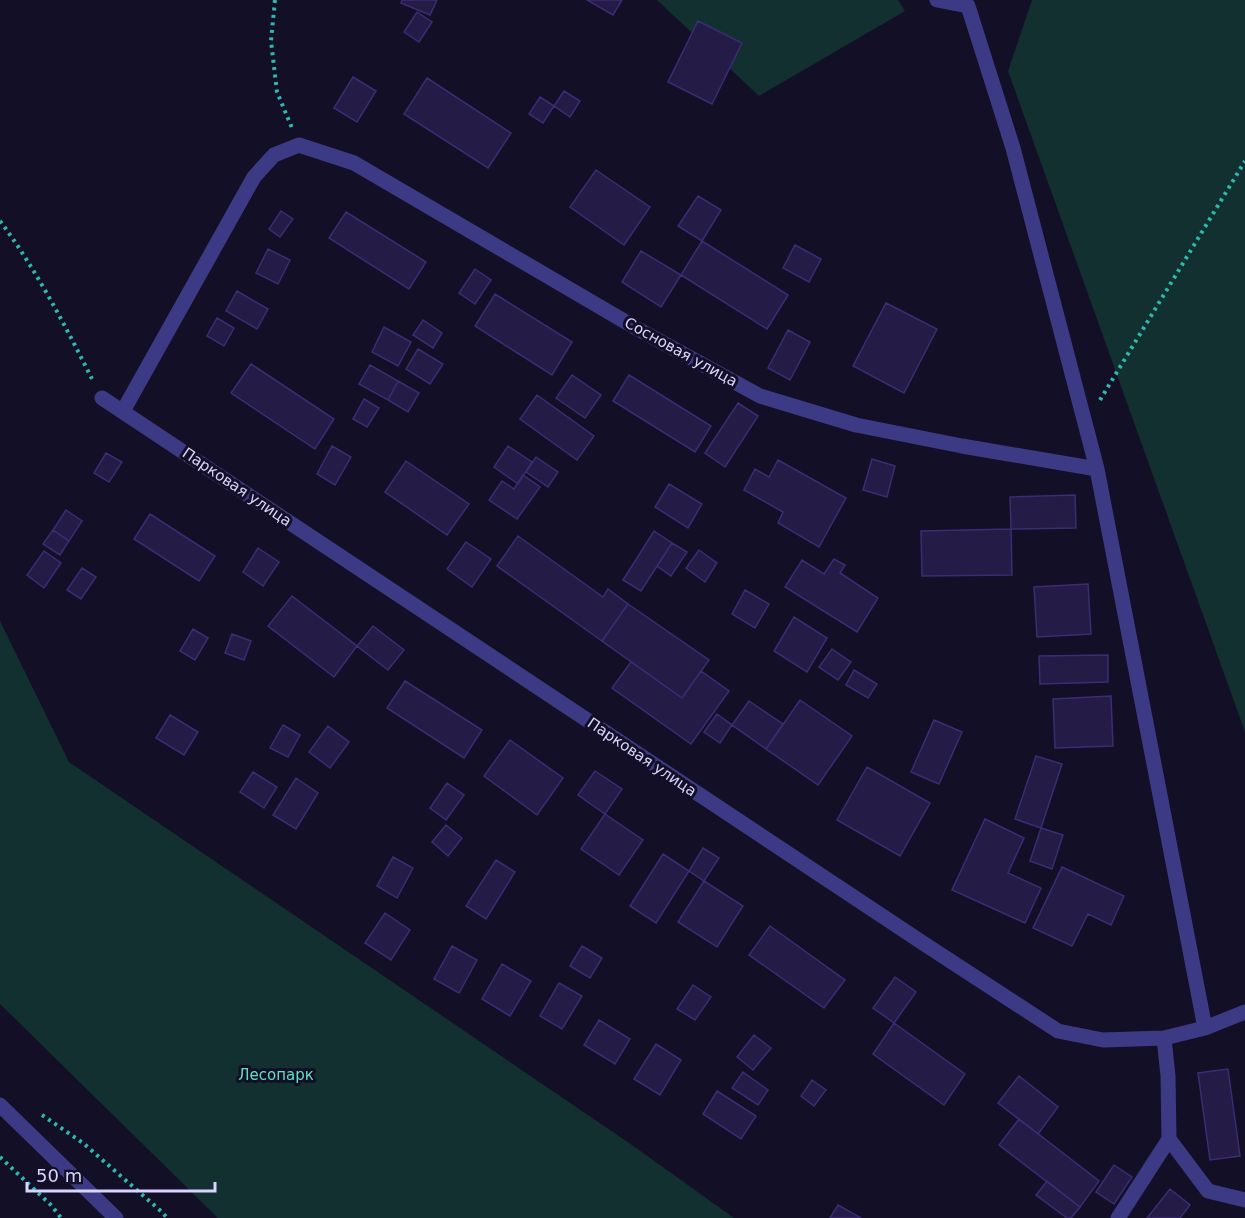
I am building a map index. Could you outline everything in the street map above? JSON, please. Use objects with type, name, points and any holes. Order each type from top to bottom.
[{"type":"street","points":[[937,0],[968,6],[1013,148],[1097,469],[1205,1028]]},
{"type":"street","points":[[123,411],[254,177],[274,155],[299,145]]},
{"type":"street","name":"Сосновая улица","points":[[299,145],[354,163],[626,322],[760,396],[856,425],[1097,469]]},
{"type":"street","name":"Парковая улица","points":[[102,398],[1058,1031],[1103,1040],[1164,1038],[1205,1028],[1245,1012]]},
{"type":"street","points":[[1118,1218],[1169,1139],[1168,1076],[1164,1038]]},
{"type":"street","points":[[0,1105],[116,1218]]},
{"type":"street","points":[[1169,1139],[1208,1191],[1245,1200]]},
{"type":"path","points":[[275,0],[271,41],[277,92],[299,145]]},
{"type":"path","points":[[1085,423],[1245,160]]},
{"type":"path","points":[[0,221],[13,238],[65,326],[102,398]]},
{"type":"path","points":[[37,1112],[83,1143],[167,1218]]},
{"type":"path","points":[[0,1157],[52,1206],[61,1218]]},
{"type":"green space","points":[[657,0],[898,0],[905,11],[759,96]]},
{"type":"green space","points":[[1032,0],[1245,0],[1245,732],[1008,71]]},
{"type":"green space","name":"Лесопарк","points":[[0,621],[69,762],[632,1145],[734,1218],[218,1218],[0,1004]]},
{"type":"building","points":[[402,0],[437,0],[430,15],[401,3]]},
{"type":"building","points":[[587,0],[622,0],[613,15]]},
{"type":"building","points":[[417,12],[432,22],[419,42],[404,32]]},
{"type":"building","points":[[698,21],[742,43],[712,104],[668,82]]},
{"type":"building","points":[[353,77],[376,91],[357,122],[334,108]]},
{"type":"building","points":[[427,78],[511,133],[488,168],[404,114]]},
{"type":"building","points":[[564,91],[580,101],[570,117],[554,106]]},
{"type":"building","points":[[540,97],[554,106],[543,123],[529,114]]},
{"type":"building","points":[[596,170],[650,207],[624,245],[570,207]]},
{"type":"building","points":[[698,196],[721,210],[702,241],[678,226]]},
{"type":"building","points":[[281,211],[293,219],[280,237],[269,229]]},
{"type":"building","points":[[346,212],[426,262],[409,289],[329,238]]},
{"type":"building","points":[[702,241],[788,295],[767,329],[681,275]]},
{"type":"building","points":[[795,245],[821,259],[809,282],[783,268]]},
{"type":"building","points":[[268,249],[290,260],[278,284],[256,273]]},
{"type":"building","points":[[641,251],[681,275],[661,307],[622,282]]},
{"type":"building","points":[[475,269],[491,280],[475,304],[459,293]]},
{"type":"building","points":[[237,291],[268,309],[257,329],[226,311]]},
{"type":"building","points":[[495,294],[572,342],[552,375],[475,326]]},
{"type":"building","points":[[886,303],[937,329],[904,393],[853,366]]},
{"type":"building","points":[[217,318],[234,328],[224,346],[207,336]]},
{"type":"building","points":[[423,320],[442,333],[433,348],[413,335]]},
{"type":"building","points":[[384,327],[411,342],[398,366],[372,352]]},
{"type":"building","points":[[788,330],[810,342],[790,380],[768,368]]},
{"type":"building","points":[[418,349],[443,364],[430,384],[406,369]]},
{"type":"building","points":[[251,364],[334,419],[315,449],[231,393]]},
{"type":"building","points":[[370,365],[398,381],[388,400],[359,384]]},
{"type":"building","points":[[572,375],[601,395],[585,418],[556,398]]},
{"type":"building","points":[[629,375],[711,426],[695,452],[613,401]]},
{"type":"building","points":[[398,381],[419,393],[408,412],[388,400]]},
{"type":"building","points":[[537,395],[594,436],[577,460],[520,419]]},
{"type":"building","points":[[364,399],[379,408],[367,427],[353,419]]},
{"type":"building","points":[[738,403],[758,416],[725,467],[705,453]]},
{"type":"building","points":[[332,446],[351,457],[335,485],[317,474]]},
{"type":"building","points":[[508,446],[532,462],[518,484],[494,467]]},
{"type":"building","points":[[106,453],[122,462],[109,482],[94,473]]},
{"type":"building","points":[[536,457],[558,472],[548,487],[526,472]]},
{"type":"building","points":[[872,459],[895,466],[887,497],[863,490]]},
{"type":"building","points":[[778,460],[846,498],[819,547],[778,523],[783,512],[744,490],[755,469],[769,477]]},
{"type":"building","points":[[406,461],[469,504],[447,535],[385,492]]},
{"type":"building","points":[[523,475],[540,487],[517,519],[489,500],[502,481],[514,489]]},
{"type":"building","points":[[669,484],[702,504],[688,528],[655,507]]},
{"type":"building","points":[[1075,495],[1076,528],[1011,529],[1010,497]]},
{"type":"building","points":[[66,510],[82,521],[69,541],[53,530]]},
{"type":"building","points":[[150,514],[215,556],[199,581],[134,539]]},
{"type":"building","points":[[1011,529],[1012,575],[922,576],[921,531]]},
{"type":"building","points":[[53,530],[69,541],[60,555],[43,544]]},
{"type":"building","points":[[654,531],[672,543],[641,591],[623,580]]},
{"type":"building","points":[[518,536],[603,597],[608,589],[628,604],[602,641],[497,566]]},
{"type":"building","points":[[466,542],[491,559],[472,587],[447,569]]},
{"type":"building","points":[[672,543],[687,552],[671,576],[657,566]]},
{"type":"building","points":[[258,548],[279,562],[263,586],[243,572]]},
{"type":"building","points":[[699,550],[717,563],[705,582],[686,568]]},
{"type":"building","points":[[44,551],[61,563],[44,588],[27,575]]},
{"type":"building","points":[[834,559],[845,565],[840,573],[878,598],[857,632],[785,587],[802,560],[824,574]]},
{"type":"building","points":[[82,568],[96,577],[81,599],[67,590]]},
{"type":"building","points":[[1088,584],[1091,634],[1037,637],[1034,587]]},
{"type":"building","points":[[745,590],[769,604],[755,628],[732,614]]},
{"type":"building","points":[[292,596],[357,646],[334,677],[268,626]]},
{"type":"building","points":[[628,604],[709,660],[682,698],[602,641]]},
{"type":"building","points":[[794,617],[827,638],[807,672],[774,651]]},
{"type":"building","points":[[373,626],[404,650],[388,670],[357,646]]},
{"type":"building","points":[[193,629],[208,638],[195,660],[180,651]]},
{"type":"building","points":[[232,634],[251,641],[244,660],[225,653]]},
{"type":"building","points":[[832,649],[851,662],[838,680],[819,667]]},
{"type":"building","points":[[1108,655],[1108,682],[1040,684],[1039,656]]},
{"type":"building","points":[[631,662],[682,698],[701,671],[729,691],[691,744],[612,688]]},
{"type":"building","points":[[854,670],[877,684],[868,698],[846,685]]},
{"type":"building","points":[[405,681],[482,730],[464,758],[387,708]]},
{"type":"building","points":[[1111,696],[1113,746],[1055,748],[1053,699]]},
{"type":"building","points":[[800,700],[852,736],[818,785],[766,749]]},
{"type":"building","points":[[749,701],[783,724],[766,749],[732,725]]},
{"type":"building","points":[[717,714],[732,725],[720,743],[704,732]]},
{"type":"building","points":[[170,715],[198,732],[184,755],[156,738]]},
{"type":"building","points":[[934,720],[962,732],[939,784],[911,772]]},
{"type":"building","points":[[283,725],[300,735],[288,757],[270,748]]},
{"type":"building","points":[[328,726],[349,742],[330,768],[309,752]]},
{"type":"building","points":[[510,740],[563,778],[537,815],[484,776]]},
{"type":"building","points":[[1036,756],[1062,764],[1041,828],[1015,819]]},
{"type":"building","points":[[867,767],[930,803],[900,856],[837,820]]},
{"type":"building","points":[[595,771],[622,789],[605,814],[578,795]]},
{"type":"building","points":[[253,772],[277,787],[264,808],[240,792]]},
{"type":"building","points":[[296,778],[318,793],[296,829],[273,815]]},
{"type":"building","points":[[447,783],[464,795],[446,820],[430,808]]},
{"type":"building","points":[[605,814],[643,840],[619,875],[581,849]]},
{"type":"building","points":[[985,819],[1024,838],[1008,873],[1041,888],[1025,923],[952,890]]},
{"type":"building","points":[[446,825],[462,838],[448,856],[432,842]]},
{"type":"building","points":[[1041,828],[1063,835],[1052,869],[1030,861]]},
{"type":"building","points":[[703,848],[719,858],[704,881],[689,871]]},
{"type":"building","points":[[663,854],[689,871],[656,923],[630,906]]},
{"type":"building","points":[[393,857],[413,868],[397,898],[377,886]]},
{"type":"building","points":[[496,860],[515,872],[486,919],[466,906]]},
{"type":"building","points":[[1062,867],[1124,896],[1111,925],[1088,914],[1072,946],[1033,928]]},
{"type":"building","points":[[704,881],[743,906],[717,947],[678,922]]},
{"type":"building","points":[[385,913],[410,930],[391,960],[365,943]]},
{"type":"building","points":[[770,926],[845,980],[824,1008],[749,955]]},
{"type":"building","points":[[452,946],[477,960],[459,993],[434,979]]},
{"type":"building","points":[[582,946],[602,958],[590,978],[570,966]]},
{"type":"building","points":[[502,964],[531,981],[510,1016],[482,999]]},
{"type":"building","points":[[895,977],[916,992],[894,1023],[873,1008]]},
{"type":"building","points":[[559,983],[582,996],[562,1029],[540,1016]]},
{"type":"building","points":[[693,985],[711,997],[695,1020],[677,1009]]},
{"type":"building","points":[[599,1020],[630,1039],[615,1064],[584,1045]]},
{"type":"building","points":[[894,1023],[965,1074],[944,1105],[873,1054]]},
{"type":"building","points":[[754,1035],[771,1048],[753,1070],[737,1057]]},
{"type":"building","points":[[656,1044],[681,1060],[660,1095],[634,1079]]},
{"type":"building","points":[[1228,1069],[1240,1156],[1210,1160],[1198,1073]]},
{"type":"building","points":[[743,1072],[768,1090],[758,1105],[732,1088]]},
{"type":"building","points":[[1019,1076],[1058,1107],[1038,1134],[998,1103]]},
{"type":"building","points":[[812,1080],[826,1090],[814,1106],[801,1096]]},
{"type":"building","points":[[717,1091],[756,1116],[741,1139],[703,1114]]},
{"type":"building","points":[[1019,1119],[1099,1181],[1080,1207],[999,1145]]},
{"type":"building","points":[[1114,1165],[1132,1177],[1114,1204],[1096,1192]]},
{"type":"building","points":[[1047,1181],[1080,1207],[1071,1218],[1067,1218],[1036,1195]]},
{"type":"building","points":[[1170,1189],[1190,1205],[1180,1218],[1147,1218]]},
{"type":"building","points":[[838,1205],[861,1218],[830,1218]]}]
